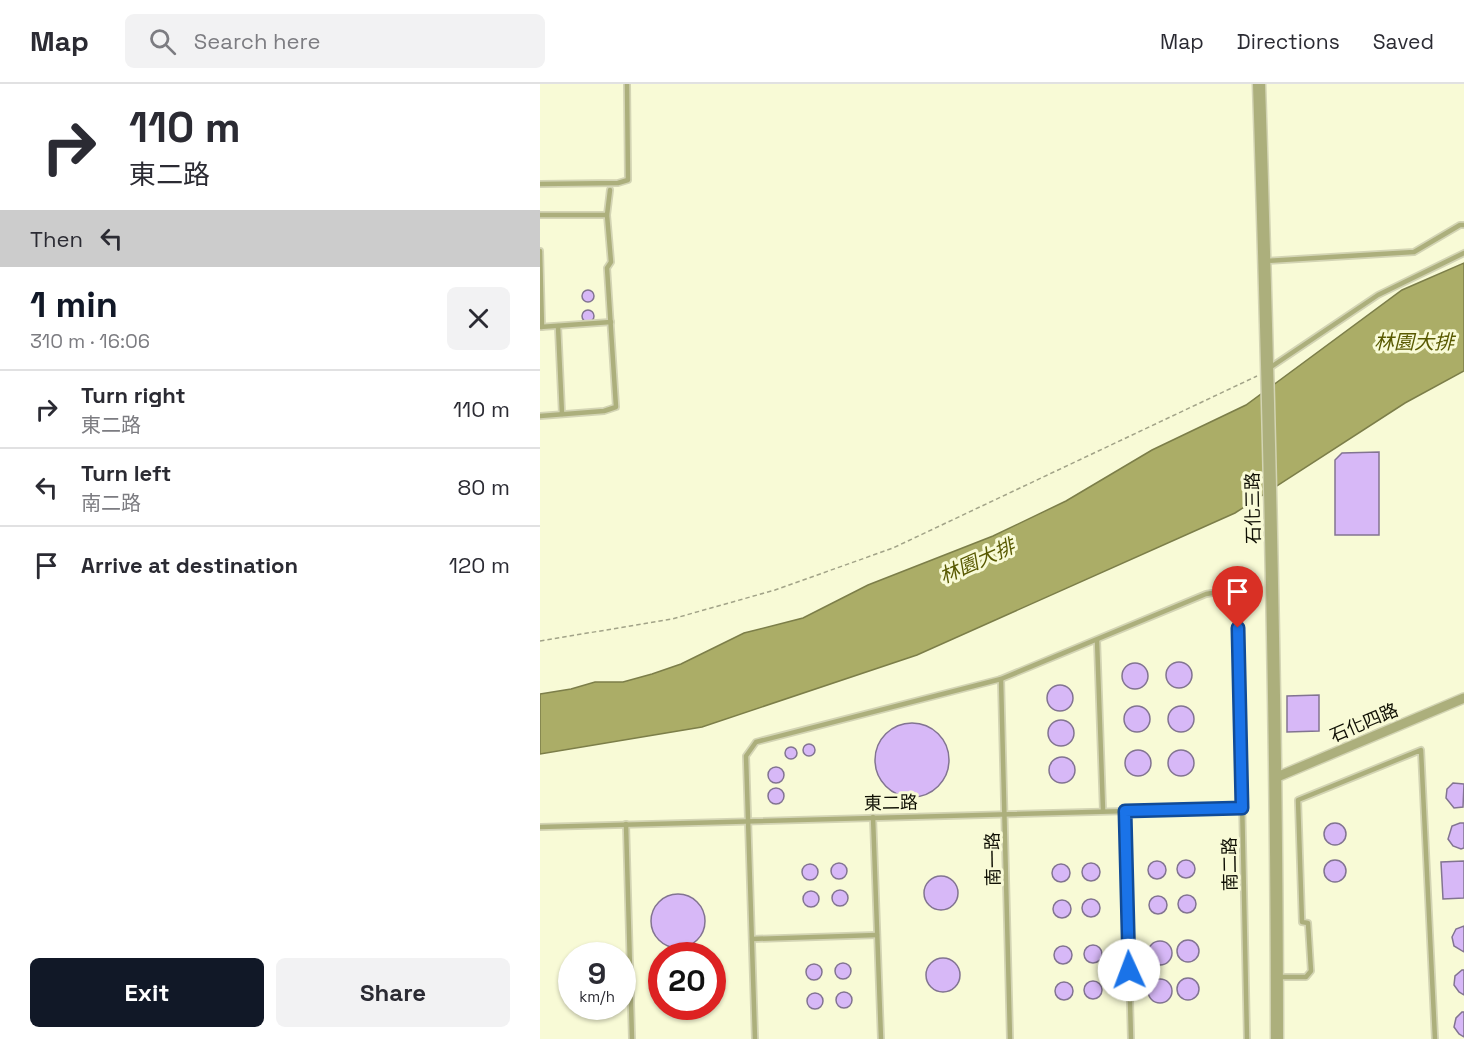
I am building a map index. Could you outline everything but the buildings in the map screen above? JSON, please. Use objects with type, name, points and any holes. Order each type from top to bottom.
[{"type":"street","name":"石化三路","points":[[1259,84],[1277,777],[1277,1039]]},
{"type":"street","name":"石化四路","points":[[1277,777],[1464,698]]},
{"type":"lane","points":[[540,184],[618,183],[628,180],[627,84]]},
{"type":"lane","points":[[540,416],[604,411],[616,407],[607,268],[611,262],[608,215],[610,190]]},
{"type":"lane","points":[[540,215],[608,215]]},
{"type":"lane","points":[[1264,261],[1414,252],[1460,225],[1464,225]]},
{"type":"lane","points":[[540,251],[541,327],[611,322]]},
{"type":"lane","points":[[1267,365],[1378,295],[1464,253]]},
{"type":"lane","points":[[558,326],[562,414]]},
{"type":"lane","name":"南二路","points":[[1097,640],[1206,594],[1219,591],[1231,596],[1238,606],[1247,1039]]},
{"type":"lane","points":[[755,1039],[746,756],[756,742],[1001,679],[1097,640],[1103,810]]},
{"type":"lane","name":"南一路","points":[[1001,679],[1010,1039]]},
{"type":"lane","points":[[1277,977],[1306,977],[1311,971],[1308,923],[1302,922],[1298,800],[1421,750],[1435,1039]]},
{"type":"lane","name":"東二路","points":[[540,827],[1242,808]]},
{"type":"lane","points":[[1125,811],[1131,1039]]},
{"type":"lane","points":[[873,817],[881,1039]]},
{"type":"lane","points":[[626,824],[632,1039]]},
{"type":"lane","points":[[752,939],[877,935]]},
{"type":"path","points":[[540,641],[672,619],[775,590],[893,548],[1247,382],[1267,365]]},
{"type":"water","name":"林園大排","points":[[1464,263],[1464,371],[1405,403],[1235,513],[917,655],[702,727],[540,754],[540,694],[595,682],[623,682],[681,664],[744,633],[803,618],[868,585],[993,536],[1066,501],[1152,450],[1246,405],[1402,290]]},
{"type":"route","points":[[1129,970],[1125,811],[1242,808],[1238,628]]}]
